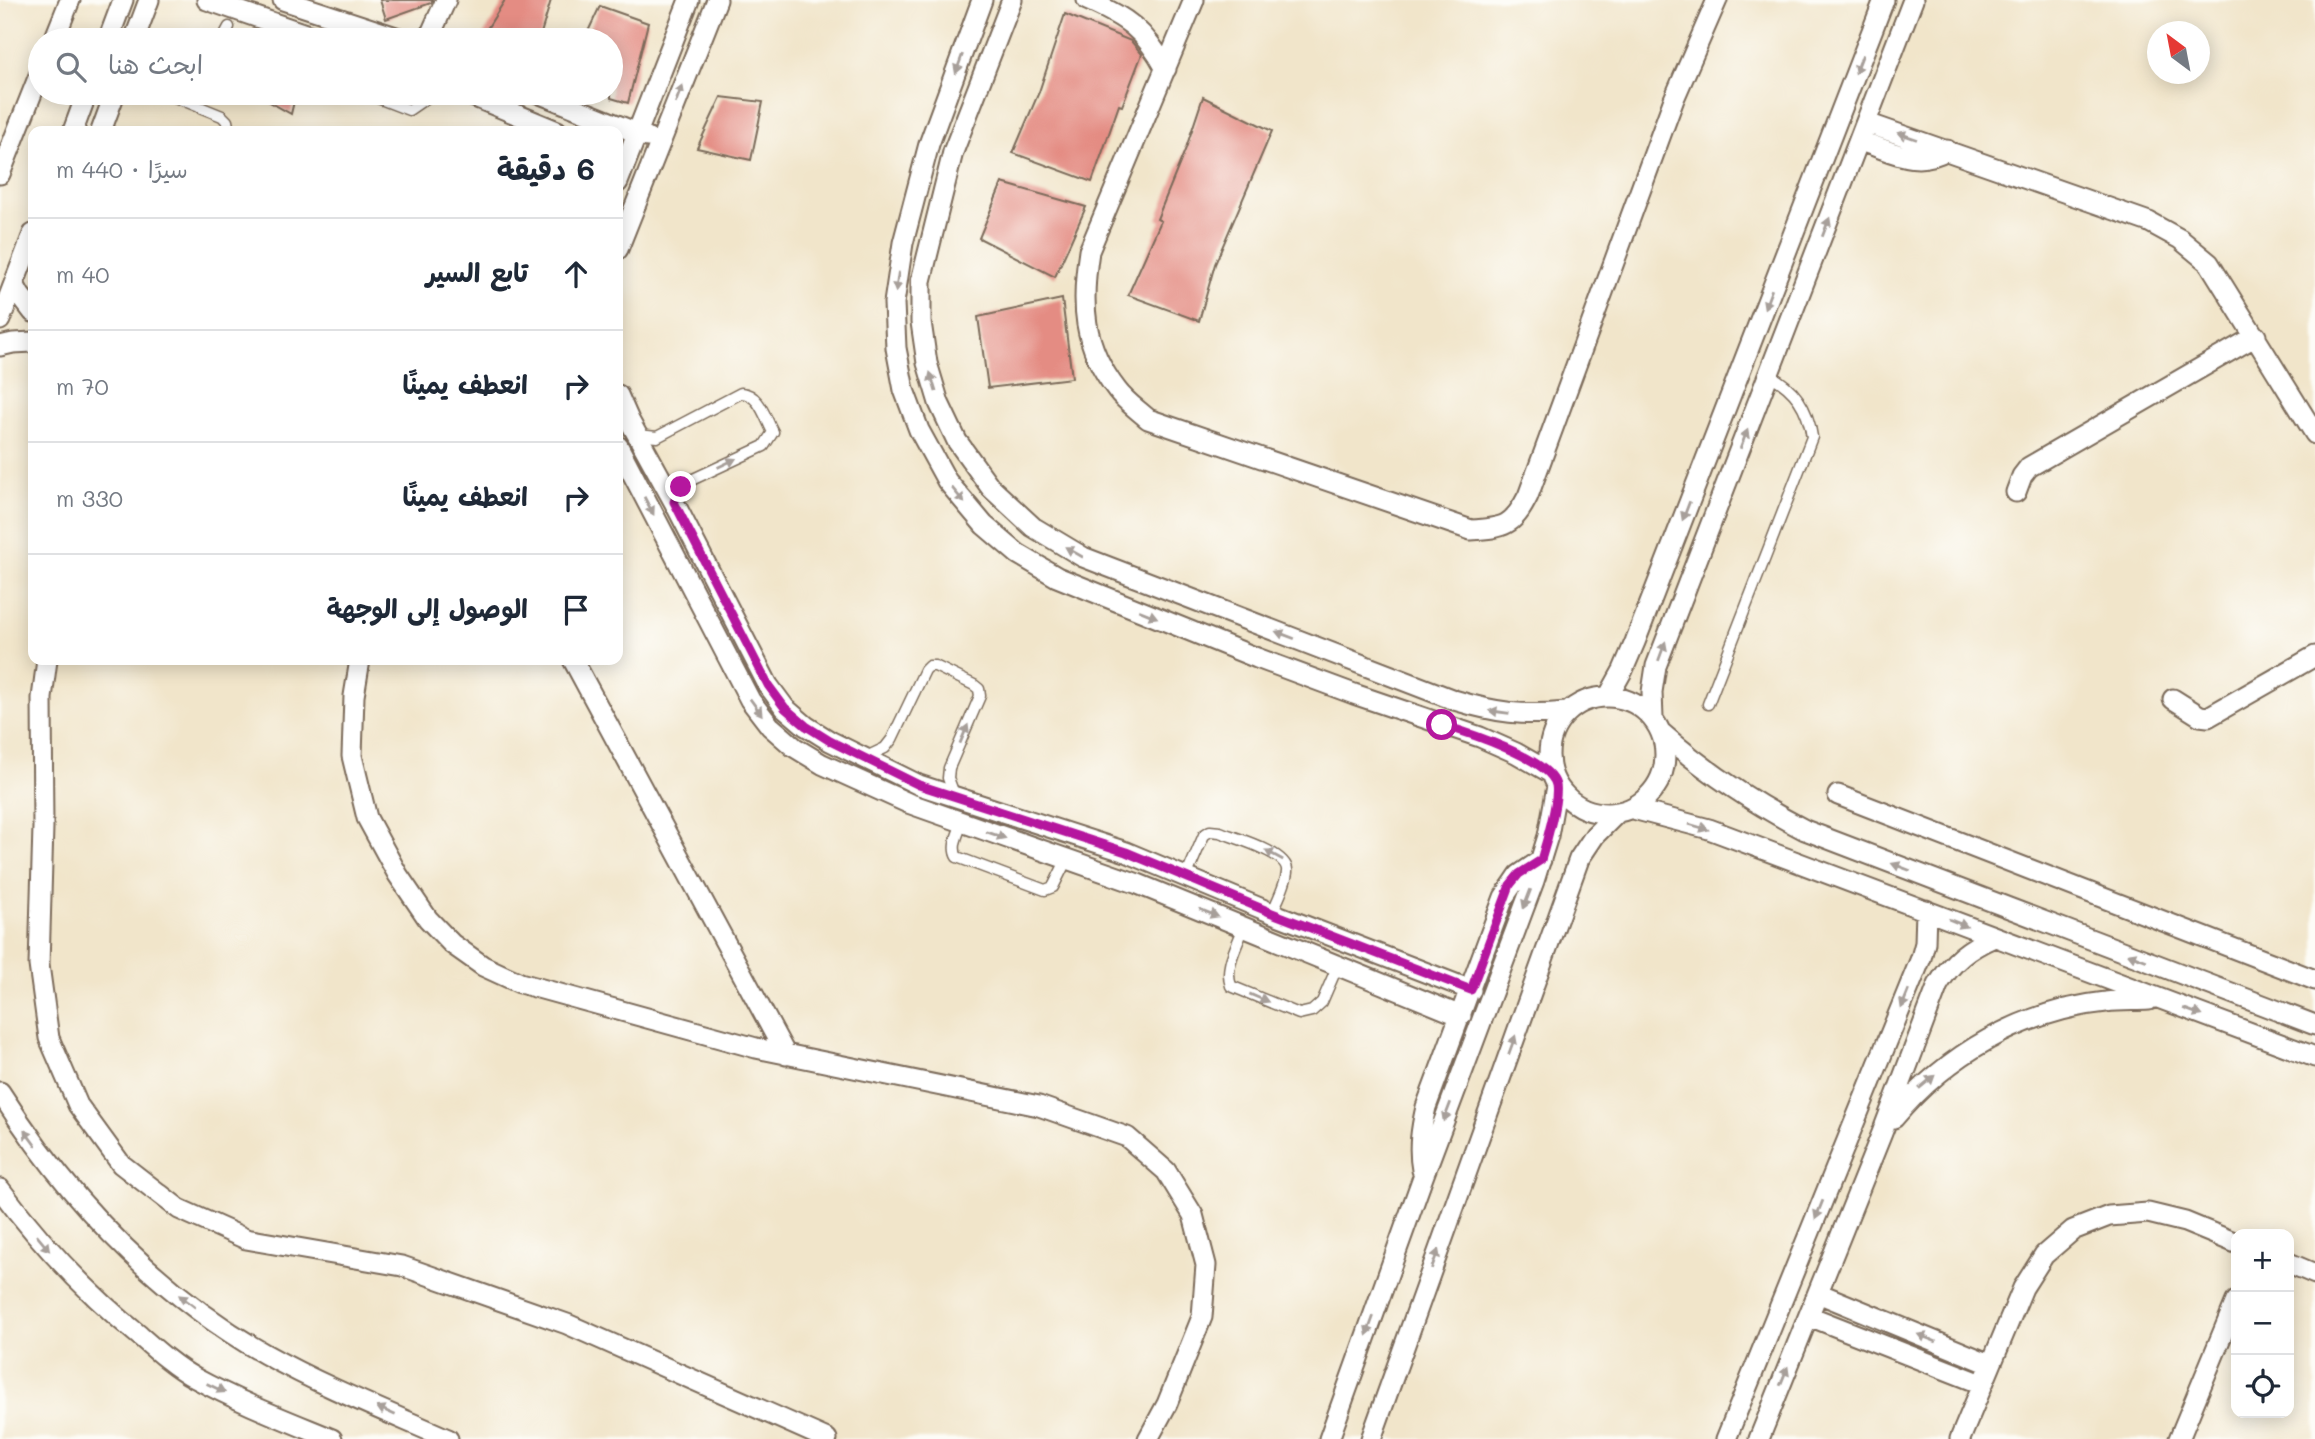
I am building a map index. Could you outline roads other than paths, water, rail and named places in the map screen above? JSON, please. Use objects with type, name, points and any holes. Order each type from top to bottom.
[{"type":"street","points":[[59,28],[70,0]]},
{"type":"street","points":[[112,28],[123,0]]},
{"type":"street","points":[[138,28],[149,0]]},
{"type":"street","points":[[207,0],[288,28]]},
{"type":"street","points":[[283,0],[368,28]]},
{"type":"street","points":[[433,28],[446,0]]},
{"type":"street","points":[[623,156],[637,133],[689,0]]},
{"type":"street","points":[[623,237],[717,0]]},
{"type":"street","points":[[982,0],[929,144],[903,243],[894,303],[896,348],[904,390],[919,430],[947,481],[984,525],[1018,554],[1057,577],[1257,658],[1480,737],[1516,753],[1554,780],[1572,803],[1592,813],[1624,811],[1709,829],[2315,1057]]},
{"type":"street","points":[[1012,0],[953,152],[921,281],[921,322],[939,403],[957,440],[991,488],[1033,527],[1083,557],[1121,572],[1454,700],[1490,711],[1529,716],[1567,712]]},
{"type":"street","points":[[1087,0],[1120,15],[1139,29],[1155,48],[1166,69]]},
{"type":"street","points":[[1194,0],[1090,251],[1083,290],[1086,322],[1095,353],[1117,390],[1148,419],[1471,530],[1500,529],[1518,516],[1528,496],[1674,99],[1717,0]]},
{"type":"street","points":[[1867,0],[1870,3],[1872,30]]},
{"type":"street","points":[[1608,697],[1635,642],[1884,0]]},
{"type":"street","points":[[1371,1439],[1579,859],[1595,835],[1624,811],[1651,795],[1662,776],[1666,754],[1652,692],[1656,666],[1913,0]]},
{"type":"street","points":[[0,174],[28,103]]},
{"type":"street","points":[[75,126],[83,105]]},
{"type":"street","points":[[103,126],[111,105]]},
{"type":"street","points":[[494,105],[545,126]]},
{"type":"street","points":[[568,105],[620,126]]},
{"type":"street","points":[[623,127],[661,142]]},
{"type":"street","points":[[1863,132],[1918,160],[1937,156],[1947,150],[2149,222],[2180,239],[2209,263],[2315,434]]},
{"type":"street","points":[[623,158],[650,170]]},
{"type":"street","points":[[0,320],[28,247]]},
{"type":"street","points":[[14,284],[28,305]]},
{"type":"street","points":[[2016,492],[2029,467],[2256,336]]},
{"type":"street","points":[[0,346],[13,342],[28,342]]},
{"type":"street","points":[[623,405],[768,685],[785,708],[806,726],[919,785],[1126,852],[1272,913],[1471,990]]},
{"type":"street","points":[[623,456],[750,701],[770,726],[794,747],[822,764],[908,803],[1138,884],[1461,1016]]},
{"type":"street","points":[[2173,699],[2200,716],[2208,717],[2315,656]]},
{"type":"street","points":[[46,665],[42,698],[43,828],[39,965],[50,1038],[78,1105],[121,1164],[179,1209],[246,1239],[402,1265],[567,1324],[827,1439]]},
{"type":"street","points":[[359,665],[354,696],[352,756],[367,818],[398,875],[428,919],[452,944],[483,966],[520,983],[786,1055],[1039,1106],[1127,1137],[1166,1171],[1193,1215],[1206,1265],[1202,1317],[1167,1404],[1148,1439]]},
{"type":"street","points":[[576,665],[786,1055]]},
{"type":"street","points":[[1329,1439],[1541,860],[1554,780],[1548,752],[1554,730],[1567,712],[1593,698],[1608,697],[1633,702],[1729,787],[1805,830],[2315,1025]]},
{"type":"street","points":[[1838,796],[2315,980]]},
{"type":"street","points":[[961,823],[963,799]]},
{"type":"street","points":[[1423,1177],[1419,1153],[1426,1107],[1510,885],[1519,874],[1541,860]]},
{"type":"street","points":[[1726,1439],[1921,958],[1925,943],[1926,910]]},
{"type":"street","points":[[1759,1439],[1882,1133],[1938,985],[1963,953],[1994,937]]},
{"type":"street","points":[[1882,1133],[1916,1091],[1957,1057],[2004,1030],[2067,1009],[2106,1002],[2160,1000]]},
{"type":"street","points":[[0,1092],[52,1168],[82,1204],[132,1255],[186,1301],[255,1347],[307,1376],[448,1439]]},
{"type":"street","points":[[0,1189],[51,1253],[84,1287],[155,1349],[193,1377],[332,1439]]},
{"type":"street","points":[[1959,1439],[2023,1288],[2043,1255],[2073,1230],[2109,1216],[2148,1213],[2185,1223],[2231,1241]]},
{"type":"street","points":[[2294,1266],[2315,1274]]},
{"type":"street","points":[[1818,1293],[1990,1364]]},
{"type":"street","points":[[2179,1439],[2231,1313]]},
{"type":"street","points":[[1809,1315],[1982,1384]]},
{"type":"lane","points":[[206,105],[222,116],[228,126]]},
{"type":"lane","points":[[396,105],[409,110],[416,105]]},
{"type":"lane","points":[[1707,704],[1812,437],[1810,424],[1799,400],[1780,381],[1769,375]]},
{"type":"lane","points":[[638,435],[657,437],[741,393],[749,393],[755,397],[773,432],[769,440],[764,446],[687,482],[676,494],[674,502]]},
{"type":"lane","points":[[864,757],[875,754],[892,739],[925,670],[929,666],[935,666],[979,690],[980,696],[949,768],[951,789],[963,799]]},
{"type":"lane","points":[[961,823],[954,852],[957,857],[1045,890],[1053,887],[1067,859]]},
{"type":"lane","points":[[1186,877],[1204,835],[1210,831],[1220,832],[1278,855],[1287,866],[1287,873],[1272,913]]},
{"type":"lane","points":[[1244,927],[1229,965],[1227,976],[1231,986],[1299,1014],[1312,1011],[1322,1002],[1338,965]]}]
